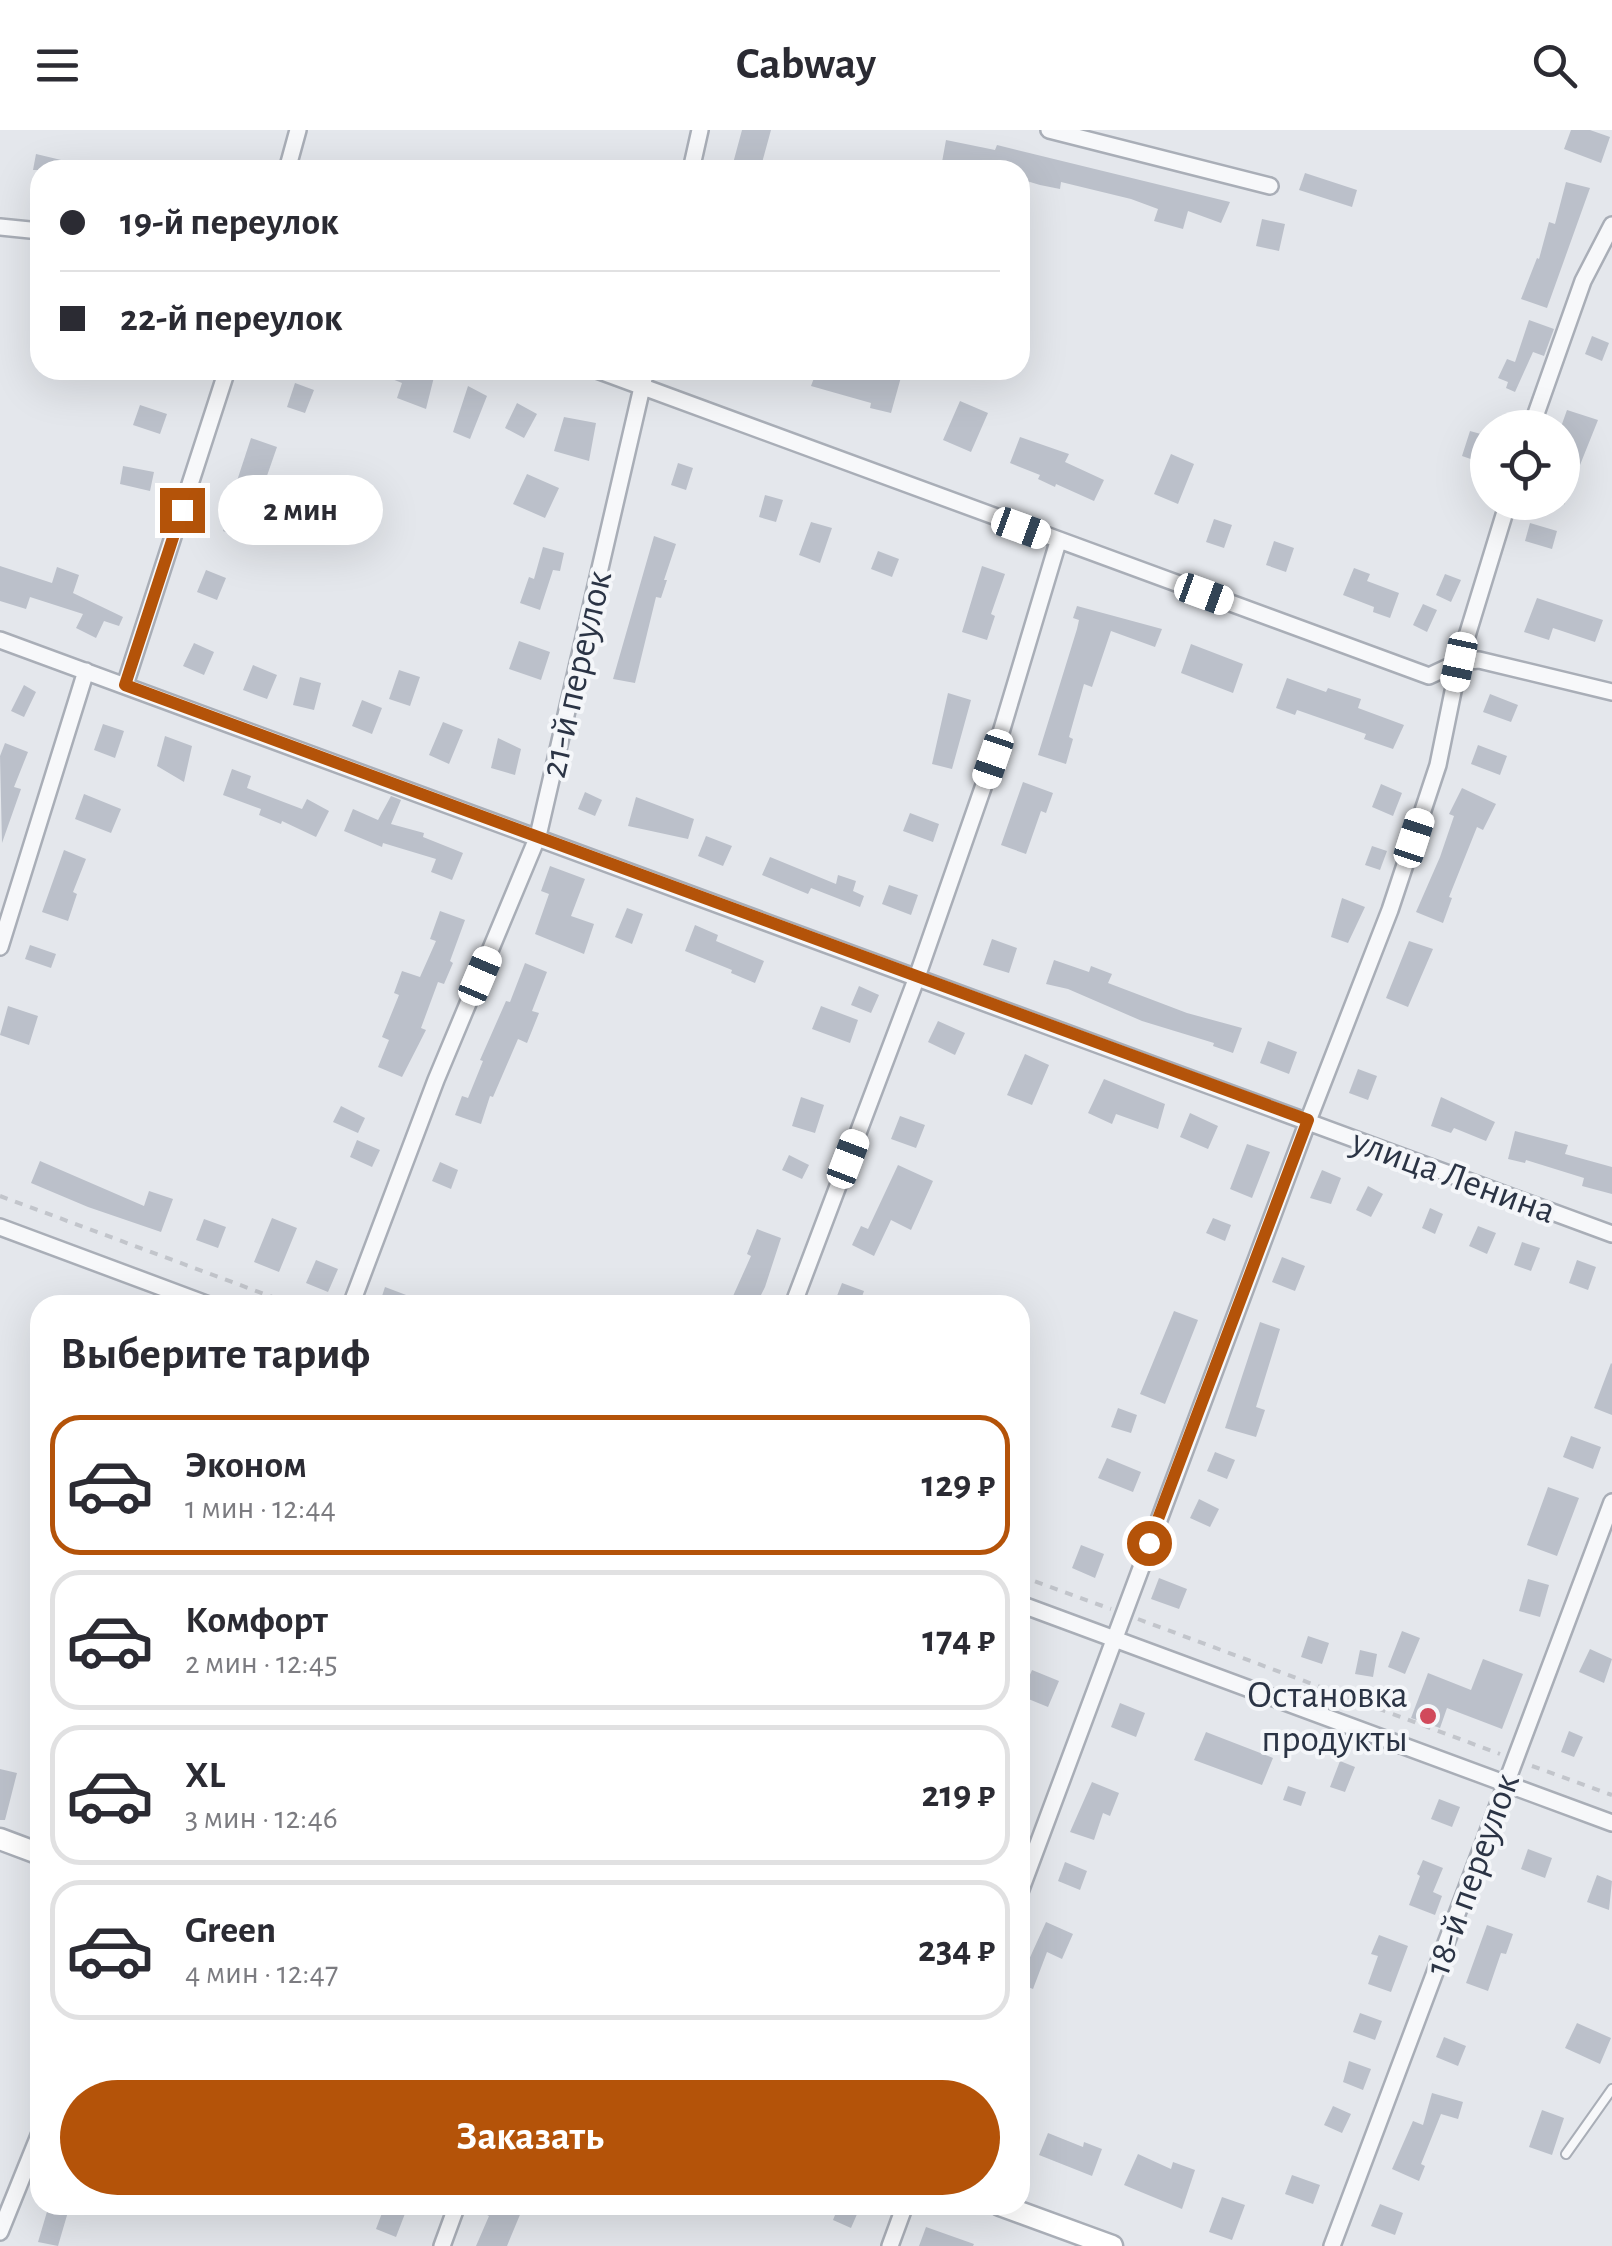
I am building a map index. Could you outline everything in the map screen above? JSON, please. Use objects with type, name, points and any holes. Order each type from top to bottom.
[{"type":"main road","points":[[0,1839],[30,1850]]},
{"type":"main road","points":[[1027,2215],[1112,2246]]},
{"type":"street","points":[[289,160],[298,130]]},
{"type":"street","points":[[693,160],[700,130]]},
{"type":"street","points":[[1049,130],[1270,186]]},
{"type":"street","points":[[1537,410],[1583,281],[1612,224]]},
{"type":"street","points":[[0,226],[30,230]]},
{"type":"street","points":[[125,685],[224,380]]},
{"type":"street","name":"21-й переулок","points":[[355,1295],[436,1080],[538,836],[644,380]]},
{"type":"street","points":[[649,380],[1058,542],[1428,676],[1459,662],[1479,660],[1612,692]]},
{"type":"street","points":[[1030,1865],[1402,874],[1438,765],[1459,662],[1502,520]]},
{"type":"street","points":[[796,1295],[917,977],[993,759],[1058,542]]},
{"type":"street","name":"улица Ленина","points":[[0,640],[1612,1234]]},
{"type":"street","points":[[0,946],[86,671]]},
{"type":"street","points":[[0,1227],[182,1295]]},
{"type":"street","name":"18-й переулок","points":[[1332,2246],[1612,1502]]},
{"type":"street","points":[[1030,1608],[1612,1823]]},
{"type":"street","points":[[0,2232],[30,2158]]},
{"type":"street","points":[[442,2246],[454,2215]]},
{"type":"street","points":[[890,2246],[901,2215]]},
{"type":"lane","points":[[1566,2154],[1612,2089]]},
{"type":"path","points":[[0,1196],[267,1295]]},
{"type":"path","points":[[1030,1580],[1612,1795]]},
{"type":"building","points":[[742,130],[771,130],[763,160],[734,160]]},
{"type":"building","points":[[1571,130],[1590,130],[1610,137],[1601,163],[1564,149]]},
{"type":"building","points":[[946,140],[995,150],[997,145],[1230,202],[1221,223],[1188,211],[1183,229],[1154,221],[1158,209],[1131,199],[1061,182],[1060,189],[1030,182],[1030,160],[942,160]]},
{"type":"building","points":[[36,154],[61,160],[35,160]]},
{"type":"building","points":[[1305,173],[1357,190],[1352,207],[1299,190]]},
{"type":"building","points":[[1566,182],[1590,188],[1547,308],[1521,299],[1539,259],[1549,222],[1555,224]]},
{"type":"building","points":[[1262,219],[1285,224],[1279,251],[1256,246]]},
{"type":"building","points":[[1529,320],[1554,329],[1544,356],[1533,352],[1515,392],[1506,388],[1508,382],[1498,378],[1507,359],[1515,362]]},
{"type":"building","points":[[1592,336],[1609,343],[1602,361],[1585,354]]},
{"type":"building","points":[[394,380],[433,380],[426,409],[397,398],[402,383]]},
{"type":"building","points":[[813,380],[900,380],[891,413],[870,408],[871,403],[811,386]]},
{"type":"building","points":[[295,383],[314,390],[305,413],[287,407]]},
{"type":"building","points":[[468,386],[487,396],[470,439],[453,432]]},
{"type":"building","points":[[960,401],[988,413],[971,452],[943,440]]},
{"type":"building","points":[[517,403],[537,414],[524,438],[505,428]]},
{"type":"building","points":[[140,405],[167,414],[160,434],[133,425]]},
{"type":"building","points":[[1580,414],[1598,420],[1580,465]]},
{"type":"building","points":[[564,417],[596,423],[589,461],[554,451]]},
{"type":"building","points":[[1470,431],[1470,459],[1462,456]]},
{"type":"building","points":[[1020,437],[1069,454],[1065,462],[1104,480],[1094,501],[1056,484],[1055,487],[1038,479],[1040,475],[1010,463]]},
{"type":"building","points":[[251,438],[277,447],[245,539],[223,531],[239,492],[234,490]]},
{"type":"building","points":[[1171,454],[1194,464],[1178,504],[1154,494]]},
{"type":"building","points":[[678,463],[693,468],[686,490],[671,485]]},
{"type":"building","points":[[123,466],[154,472],[150,491],[120,484]]},
{"type":"building","points":[[527,474],[559,488],[545,518],[513,504]]},
{"type":"building","points":[[765,495],[783,500],[776,522],[759,517]]},
{"type":"building","points":[[1214,519],[1232,525],[1224,548],[1206,542]]},
{"type":"building","points":[[811,522],[832,528],[820,563],[799,555]]},
{"type":"building","points":[[1530,523],[1557,531],[1552,549],[1525,541]]},
{"type":"building","points":[[654,536],[676,544],[667,580],[661,598],[656,597],[635,683],[613,679]]},
{"type":"building","points":[[1274,541],[1294,548],[1286,572],[1266,565]]},
{"type":"building","points":[[543,547],[564,553],[560,571],[553,570],[540,610],[520,603],[529,577],[534,579]]},
{"type":"building","points":[[878,551],[899,559],[892,577],[871,569]]},
{"type":"building","points":[[0,566],[52,583],[57,567],[79,575],[73,593],[123,617],[119,626],[104,621],[96,638],[76,628],[83,614],[30,597],[26,609],[0,601]]},
{"type":"building","points":[[982,566],[1005,574],[987,640],[962,632]]},
{"type":"building","points":[[1354,568],[1370,574],[1367,581],[1399,593],[1390,618],[1343,595]]},
{"type":"building","points":[[206,570],[226,578],[217,600],[197,592]]},
{"type":"building","points":[[1445,574],[1461,580],[1451,602],[1436,595]]},
{"type":"building","points":[[1537,598],[1603,620],[1595,642],[1553,628],[1549,640],[1524,632]]},
{"type":"building","points":[[1423,604],[1437,610],[1427,632],[1413,625]]},
{"type":"building","points":[[1077,606],[1162,629],[1155,647],[1111,631],[1092,687],[1084,684],[1066,764],[1038,755],[1077,629],[1079,620],[1073,618]]},
{"type":"building","points":[[519,641],[550,652],[541,680],[509,669]]},
{"type":"building","points":[[194,643],[214,652],[204,675],[183,666]]},
{"type":"building","points":[[1191,644],[1243,664],[1233,693],[1181,673]]},
{"type":"building","points":[[253,665],[277,675],[267,699],[243,690]]},
{"type":"building","points":[[399,670],[420,677],[410,706],[389,699]]},
{"type":"building","points":[[300,677],[321,683],[314,710],[293,705]]},
{"type":"building","points":[[1287,678],[1361,699],[1358,708],[1404,725],[1393,749],[1364,739],[1366,734],[1297,710],[1295,715],[1276,708]]},
{"type":"building","points":[[24,685],[36,692],[24,717],[11,711]]},
{"type":"building","points":[[948,693],[971,700],[952,769],[932,764]]},
{"type":"building","points":[[1490,694],[1518,705],[1511,722],[1483,712]]},
{"type":"building","points":[[362,700],[382,708],[372,734],[352,726]]},
{"type":"building","points":[[443,722],[463,730],[449,764],[429,755]]},
{"type":"building","points":[[103,724],[124,731],[115,758],[94,750]]},
{"type":"building","points":[[165,736],[192,746],[184,782],[157,766]]},
{"type":"building","points":[[498,738],[521,749],[515,775],[491,768]]},
{"type":"building","points":[[5,743],[28,752],[14,787],[21,789],[2,843],[0,756]]},
{"type":"building","points":[[1478,745],[1507,756],[1500,775],[1471,764]]},
{"type":"building","points":[[232,769],[251,776],[247,788],[302,809],[307,799],[329,811],[316,837],[259,815],[261,809],[223,795]]},
{"type":"building","points":[[1023,782],[1053,793],[1046,813],[1041,811],[1026,854],[1001,845]]},
{"type":"building","points":[[1381,784],[1402,793],[1393,816],[1372,807]]},
{"type":"building","points":[[1462,788],[1496,804],[1483,830],[1477,827],[1449,897],[1452,898],[1443,923],[1416,912],[1440,857],[1454,816],[1449,814]]},
{"type":"building","points":[[585,792],[602,800],[595,816],[578,809]]},
{"type":"building","points":[[84,794],[121,809],[111,833],[75,819]]},
{"type":"building","points":[[391,796],[401,800],[391,824],[424,833],[423,837],[463,853],[452,880],[431,872],[436,859],[383,843],[382,847],[344,831],[353,809],[378,820]]},
{"type":"building","points":[[636,797],[694,819],[688,839],[628,826]]},
{"type":"building","points":[[910,813],[939,824],[933,842],[903,831]]},
{"type":"building","points":[[706,836],[732,846],[723,866],[698,856]]},
{"type":"building","points":[[1372,846],[1387,851],[1380,870],[1365,865]]},
{"type":"building","points":[[64,850],[86,859],[73,892],[77,894],[68,921],[42,912]]},
{"type":"building","points":[[770,857],[836,884],[838,875],[856,881],[853,891],[864,896],[860,907],[811,888],[808,894],[762,875]]},
{"type":"building","points":[[550,866],[585,879],[571,916],[594,924],[584,954],[535,934],[549,894],[541,891]]},
{"type":"building","points":[[889,885],[918,895],[911,915],[882,904]]},
{"type":"building","points":[[1342,898],[1365,907],[1348,943],[1331,937]]},
{"type":"building","points":[[627,908],[643,914],[632,944],[615,937]]},
{"type":"building","points":[[440,911],[465,920],[450,961],[453,963],[444,984],[438,982],[421,1028],[426,1030],[402,1077],[378,1067],[389,1040],[382,1037],[399,995],[394,993],[402,971],[420,977],[436,941],[430,939]]},
{"type":"building","points":[[695,925],[718,935],[716,941],[764,961],[755,983],[685,951]]},
{"type":"building","points":[[992,939],[1017,948],[1009,973],[983,965]]},
{"type":"building","points":[[1409,941],[1433,949],[1408,1007],[1386,998]]},
{"type":"building","points":[[30,945],[56,954],[51,968],[25,959]]},
{"type":"building","points":[[1054,960],[1089,972],[1091,966],[1112,974],[1108,983],[1187,1013],[1242,1028],[1233,1053],[1046,984]]},
{"type":"building","points":[[525,963],[547,972],[532,1011],[539,1013],[527,1043],[518,1039],[481,1124],[455,1115],[462,1096],[468,1098],[483,1061],[480,1060]]},
{"type":"building","points":[[859,986],[879,995],[871,1013],[851,1005]]},
{"type":"building","points":[[8,1006],[38,1016],[29,1045],[0,1035]]},
{"type":"building","points":[[821,1006],[858,1020],[850,1043],[812,1029]]},
{"type":"building","points":[[938,1021],[965,1033],[955,1055],[928,1042]]},
{"type":"building","points":[[1268,1041],[1297,1052],[1289,1074],[1260,1063]]},
{"type":"building","points":[[1025,1054],[1049,1065],[1032,1105],[1007,1095]]},
{"type":"building","points":[[1358,1069],[1377,1076],[1368,1100],[1349,1093]]},
{"type":"building","points":[[1104,1079],[1165,1104],[1158,1129],[1116,1114],[1112,1124],[1088,1113]]},
{"type":"building","points":[[801,1097],[824,1105],[815,1133],[792,1126]]},
{"type":"building","points":[[1441,1097],[1495,1122],[1486,1141],[1454,1128],[1451,1133],[1431,1126]]},
{"type":"building","points":[[341,1106],[365,1118],[358,1133],[333,1122]]},
{"type":"building","points":[[1190,1113],[1218,1126],[1208,1149],[1180,1137]]},
{"type":"building","points":[[900,1116],[925,1125],[916,1148],[891,1139]]},
{"type":"building","points":[[1515,1131],[1568,1145],[1565,1154],[1612,1167],[1612,1194],[1582,1186],[1584,1178],[1526,1160],[1525,1163],[1508,1159]]},
{"type":"building","points":[[357,1140],[380,1150],[372,1167],[350,1157]]},
{"type":"building","points":[[1247,1144],[1270,1152],[1252,1198],[1230,1189]]},
{"type":"building","points":[[789,1155],[809,1165],[802,1179],[782,1170]]},
{"type":"building","points":[[40,1161],[144,1206],[149,1191],[173,1199],[161,1232],[31,1183]]},
{"type":"building","points":[[440,1162],[458,1170],[451,1189],[432,1181]]},
{"type":"building","points":[[898,1165],[933,1181],[911,1230],[891,1220],[874,1256],[852,1245],[861,1226],[868,1229]]},
{"type":"building","points":[[1322,1170],[1341,1178],[1331,1204],[1310,1198]]},
{"type":"building","points":[[1368,1186],[1383,1194],[1371,1217],[1356,1210]]},
{"type":"building","points":[[1430,1208],[1443,1214],[1435,1234],[1422,1228]]},
{"type":"building","points":[[272,1218],[297,1228],[279,1272],[254,1262]]},
{"type":"building","points":[[1213,1218],[1231,1225],[1225,1241],[1206,1233]]},
{"type":"building","points":[[204,1219],[226,1227],[218,1248],[196,1240]]},
{"type":"building","points":[[1478,1226],[1496,1233],[1487,1254],[1469,1246]]},
{"type":"building","points":[[757,1229],[781,1238],[761,1295],[733,1295],[751,1256],[747,1254]]},
{"type":"building","points":[[1522,1242],[1540,1248],[1531,1271],[1514,1265]]},
{"type":"building","points":[[1282,1257],[1305,1266],[1295,1291],[1272,1282]]},
{"type":"building","points":[[316,1260],[338,1269],[328,1292],[306,1283]]},
{"type":"building","points":[[1577,1260],[1596,1267],[1588,1290],[1569,1283]]},
{"type":"building","points":[[842,1283],[864,1291],[863,1295],[837,1295]]},
{"type":"building","points":[[385,1287],[406,1295],[382,1295]]},
{"type":"building","points":[[1174,1311],[1198,1320],[1165,1404],[1140,1394]]},
{"type":"building","points":[[1260,1322],[1280,1329],[1256,1407],[1265,1410],[1256,1437],[1225,1428]]},
{"type":"building","points":[[1612,1364],[1612,1415],[1594,1408]]},
{"type":"building","points":[[1118,1408],[1137,1415],[1131,1433],[1111,1427]]},
{"type":"building","points":[[1571,1436],[1601,1447],[1593,1469],[1563,1457]]},
{"type":"building","points":[[1215,1452],[1235,1460],[1227,1479],[1207,1471]]},
{"type":"building","points":[[1107,1458],[1141,1472],[1133,1492],[1098,1478]]},
{"type":"building","points":[[1548,1487],[1579,1498],[1557,1556],[1527,1545]]},
{"type":"building","points":[[1199,1499],[1219,1509],[1210,1527],[1190,1518]]},
{"type":"building","points":[[1081,1545],[1104,1554],[1095,1578],[1072,1568]]},
{"type":"building","points":[[1159,1578],[1187,1589],[1179,1609],[1151,1599]]},
{"type":"building","points":[[1528,1579],[1549,1585],[1540,1617],[1519,1611]]},
{"type":"building","points":[[1402,1631],[1420,1638],[1405,1674],[1388,1667]]},
{"type":"building","points":[[1308,1636],[1329,1643],[1322,1664],[1301,1657]]},
{"type":"building","points":[[1590,1649],[1612,1659],[1604,1683],[1579,1672]]},
{"type":"building","points":[[1360,1650],[1377,1654],[1373,1677],[1355,1674]]},
{"type":"building","points":[[1483,1659],[1523,1674],[1502,1729],[1447,1708],[1440,1728],[1411,1718],[1428,1673],[1471,1690]]},
{"type":"building","points":[[1032,1670],[1059,1681],[1048,1707],[1030,1700]]},
{"type":"building","points":[[1120,1703],[1145,1713],[1136,1737],[1111,1727]]},
{"type":"building","points":[[1569,1731],[1583,1737],[1574,1757],[1561,1752]]},
{"type":"building","points":[[1206,1732],[1273,1758],[1262,1785],[1194,1760]]},
{"type":"building","points":[[1340,1761],[1355,1767],[1345,1792],[1330,1787]]},
{"type":"building","points":[[0,1769],[17,1773],[5,1820],[0,1820]]},
{"type":"building","points":[[1092,1782],[1119,1793],[1110,1816],[1103,1813],[1094,1840],[1070,1832]]},
{"type":"building","points":[[1288,1786],[1306,1792],[1301,1806],[1283,1800]]},
{"type":"building","points":[[1439,1799],[1460,1807],[1452,1827],[1431,1819]]},
{"type":"building","points":[[1528,1849],[1552,1858],[1545,1878],[1521,1869]]},
{"type":"building","points":[[1423,1860],[1443,1868],[1433,1892],[1442,1896],[1435,1915],[1409,1905]]},
{"type":"building","points":[[1065,1862],[1087,1871],[1080,1890],[1058,1881]]},
{"type":"building","points":[[1597,1875],[1612,1881],[1609,1910],[1587,1902]]},
{"type":"building","points":[[1046,1922],[1073,1934],[1062,1959],[1047,1952],[1033,1989],[1030,1957]]},
{"type":"building","points":[[1487,1925],[1513,1934],[1506,1954],[1501,1953],[1488,1991],[1466,1983]]},
{"type":"building","points":[[1379,1935],[1408,1946],[1391,1992],[1368,1984],[1378,1956],[1371,1954]]},
{"type":"building","points":[[1360,2013],[1382,2021],[1375,2040],[1353,2032]]},
{"type":"building","points":[[1577,2023],[1611,2038],[1600,2064],[1565,2048]]},
{"type":"building","points":[[1444,2037],[1466,2046],[1458,2066],[1436,2057]]},
{"type":"building","points":[[1349,2061],[1371,2069],[1363,2090],[1343,2082]]},
{"type":"building","points":[[1432,2093],[1463,2102],[1458,2119],[1441,2114],[1421,2164],[1425,2166],[1419,2181],[1392,2169],[1413,2121],[1423,2125]]},
{"type":"building","points":[[1333,2106],[1351,2114],[1342,2133],[1324,2125]]},
{"type":"building","points":[[1542,2110],[1564,2118],[1552,2155],[1529,2147]]},
{"type":"building","points":[[1048,2133],[1083,2147],[1084,2142],[1102,2149],[1092,2176],[1039,2155]]},
{"type":"building","points":[[1138,2154],[1171,2169],[1173,2162],[1195,2170],[1182,2209],[1124,2185]]},
{"type":"building","points":[[1292,2175],[1320,2185],[1313,2204],[1285,2194]]},
{"type":"building","points":[[1222,2197],[1245,2205],[1232,2240],[1209,2232]]},
{"type":"building","points":[[1380,2204],[1403,2213],[1395,2235],[1371,2226]]},
{"type":"building","points":[[46,2215],[67,2215],[58,2246],[38,2242]]},
{"type":"building","points":[[381,2215],[404,2215],[396,2237],[376,2229]]},
{"type":"building","points":[[520,2215],[507,2246],[476,2246],[489,2216]]},
{"type":"building","points":[[835,2215],[857,2215],[851,2228],[833,2220]]},
{"type":"building","points":[[926,2227],[974,2244],[919,2246]]},
{"type":"place","name":"Остановка продукты","points":[[1428,1716]]},
{"type":"route","points":[[182,510],[125,685],[1308,1120],[1149,1543]]}]
